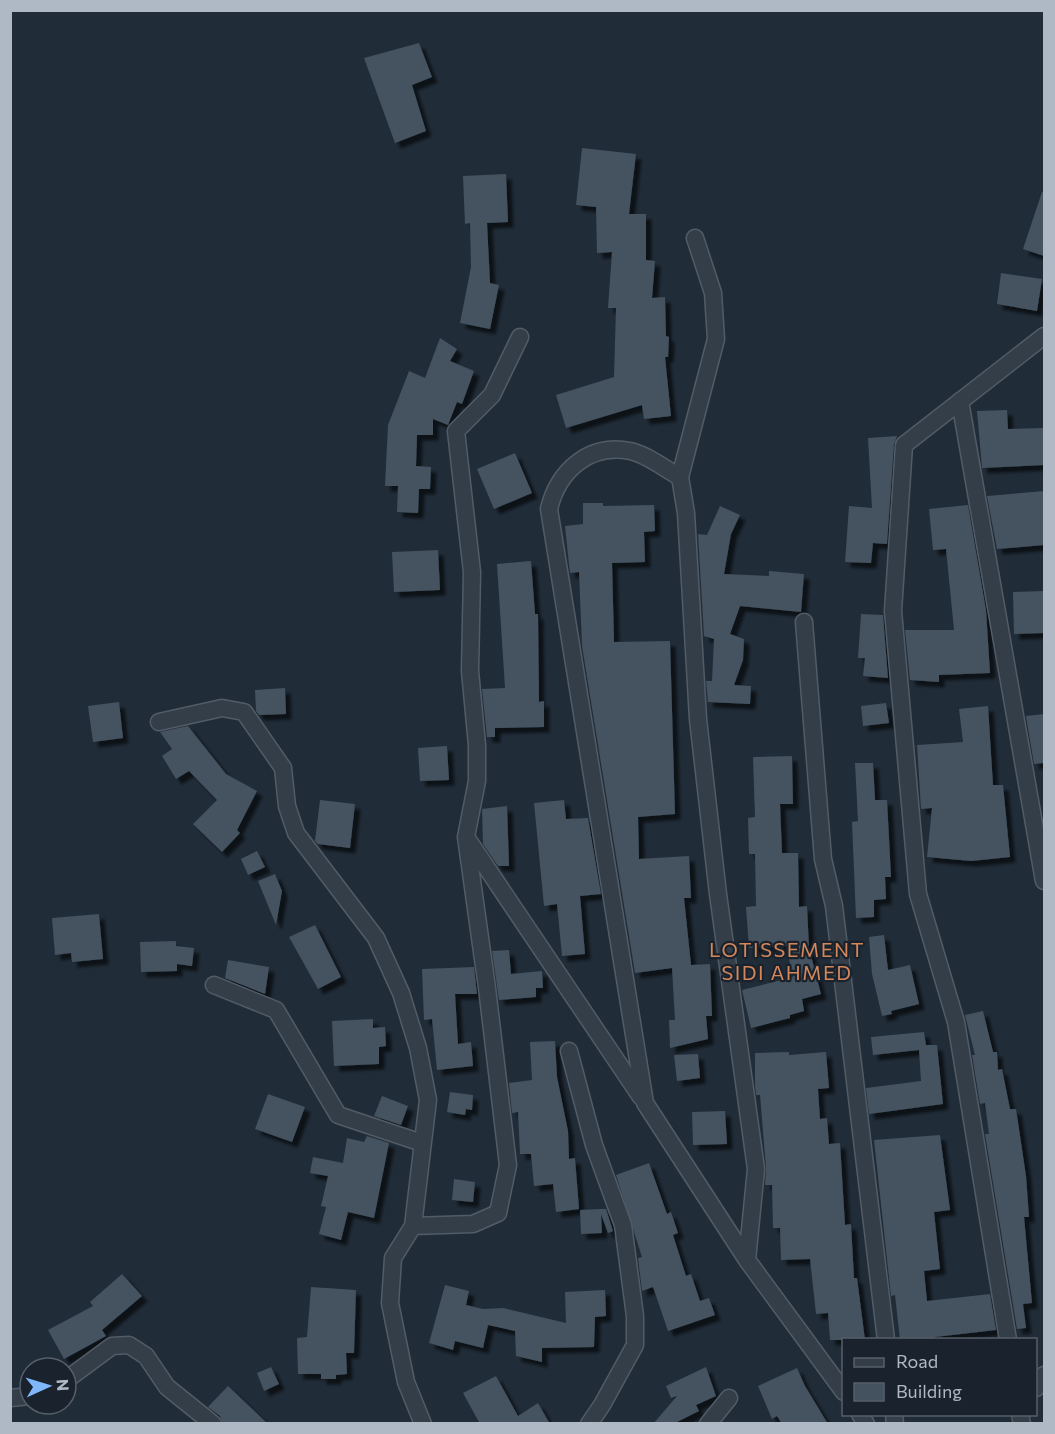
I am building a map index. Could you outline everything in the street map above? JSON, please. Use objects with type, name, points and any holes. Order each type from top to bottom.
[{"type":"street","points":[[695,238],[713,292],[716,339],[680,477],[686,513],[698,719],[718,894],[756,1169],[747,1260]]},
{"type":"street","points":[[1008,1338],[957,1022],[918,894],[893,611],[904,445],[1044,336]]},
{"type":"street","points":[[413,1226],[473,1224],[498,1213],[508,1165],[466,837],[477,781],[477,745],[470,671],[472,572],[456,431],[492,395],[520,337]]},
{"type":"street","points":[[960,401],[1044,881]]},
{"type":"street","points":[[645,1103],[549,509],[553,491],[569,468],[598,452],[631,451],[680,477]]},
{"type":"street","points":[[804,622],[823,859],[834,906],[886,1338]]},
{"type":"street","points":[[159,722],[222,708],[244,712],[282,768],[287,806],[296,832],[376,938],[401,993],[418,1048],[428,1100],[413,1226],[393,1258],[390,1303],[406,1382],[423,1424]]},
{"type":"street","points":[[466,837],[645,1103],[747,1260],[842,1391]]},
{"type":"street","points":[[214,985],[276,1010],[338,1115],[422,1143]]},
{"type":"street","points":[[569,1051],[594,1145],[623,1225],[635,1316],[635,1345],[589,1424]]},
{"type":"street","points":[[78,1371],[112,1346],[129,1345],[146,1356],[167,1387],[213,1424]]},
{"type":"street","points":[[708,1424],[729,1398]]},
{"type":"building","points":[[419,43],[432,77],[412,85],[426,131],[395,143],[364,58]]},
{"type":"building","points":[[582,148],[636,154],[629,214],[646,214],[646,260],[655,261],[652,298],[665,297],[666,336],[669,337],[668,357],[665,357],[671,416],[644,419],[642,405],[566,428],[556,395],[614,377],[616,308],[608,308],[612,252],[597,253],[596,207],[576,205]]},
{"type":"building","points":[[506,174],[508,222],[487,223],[490,283],[499,285],[490,329],[460,323],[471,267],[470,223],[465,224],[463,176]]},
{"type":"building","points":[[1042,192],[1044,192],[1044,256],[1023,249]]},
{"type":"building","points":[[1001,273],[1042,279],[1037,311],[997,304]]},
{"type":"building","points":[[440,338],[457,349],[450,361],[474,371],[462,404],[457,402],[448,425],[433,419],[433,435],[417,435],[416,466],[431,467],[430,489],[419,489],[418,513],[397,512],[398,486],[385,486],[388,425],[409,371],[425,378]]},
{"type":"building","points":[[1007,410],[1008,429],[1044,428],[1044,465],[982,468],[977,411]]},
{"type":"building","points":[[897,436],[894,444],[887,544],[873,543],[871,563],[845,562],[849,506],[872,508],[868,438]]},
{"type":"building","points":[[515,453],[532,493],[494,509],[477,469]]},
{"type":"building","points":[[1044,491],[1044,545],[997,549],[987,496]]},
{"type":"building","points":[[583,503],[603,503],[603,506],[654,505],[655,531],[644,532],[645,562],[612,563],[614,642],[670,641],[675,814],[638,817],[639,859],[689,856],[691,898],[684,898],[691,965],[710,964],[712,1016],[706,1016],[708,1039],[670,1048],[669,1020],[675,1020],[672,968],[635,973],[582,646],[579,572],[570,573],[565,526],[583,524]]},
{"type":"building","points":[[968,505],[986,610],[990,673],[939,675],[939,682],[910,680],[905,630],[954,630],[946,549],[933,550],[929,509]]},
{"type":"building","points":[[720,506],[740,515],[731,534],[724,574],[769,576],[769,571],[804,574],[801,612],[740,606],[730,634],[744,639],[743,660],[734,685],[751,686],[750,704],[708,702],[706,681],[712,681],[714,639],[704,636],[698,534],[707,535]]},
{"type":"building","points":[[438,550],[440,590],[394,592],[392,552]]},
{"type":"building","points":[[531,561],[535,614],[538,614],[539,702],[544,701],[544,727],[495,728],[495,737],[487,737],[482,689],[505,688],[497,564]]},
{"type":"building","points":[[1044,591],[1044,633],[1014,634],[1013,592]]},
{"type":"building","points":[[861,614],[883,615],[888,678],[863,676],[865,658],[858,658]]},
{"type":"building","points":[[285,688],[286,714],[259,715],[256,711],[255,690]]},
{"type":"building","points":[[119,702],[123,738],[93,742],[88,706]]},
{"type":"building","points":[[886,703],[889,723],[863,726],[861,706]]},
{"type":"building","points":[[988,706],[993,785],[1003,785],[1010,857],[971,861],[927,857],[932,808],[921,809],[917,745],[963,742],[959,709]]},
{"type":"building","points":[[1044,714],[1044,763],[1034,764],[1026,716]]},
{"type":"building","points":[[188,726],[226,774],[257,791],[237,830],[240,833],[222,852],[193,824],[217,800],[189,771],[176,779],[162,756],[172,749],[160,732]]},
{"type":"building","points":[[447,746],[449,780],[420,781],[418,748]]},
{"type":"building","points":[[792,756],[793,804],[780,804],[782,853],[798,853],[799,907],[807,906],[809,948],[821,994],[802,999],[804,1011],[790,1015],[790,1018],[751,1028],[742,990],[793,977],[786,946],[749,948],[746,907],[756,906],[755,854],[749,854],[748,818],[755,817],[753,757]]},
{"type":"building","points":[[855,763],[873,763],[875,800],[887,800],[891,877],[885,877],[886,899],[874,900],[874,917],[856,918],[852,822],[858,821]]},
{"type":"building","points":[[320,800],[355,804],[350,848],[318,844],[315,841]]},
{"type":"building","points":[[564,800],[566,819],[588,818],[601,894],[580,896],[585,954],[562,956],[557,904],[544,906],[534,803]]},
{"type":"building","points":[[507,806],[509,866],[498,866],[483,844],[482,809]]},
{"type":"building","points":[[257,851],[265,867],[248,875],[241,859]]},
{"type":"building","points":[[275,874],[282,891],[276,925],[258,881]]},
{"type":"building","points":[[99,914],[103,959],[72,962],[71,953],[55,955],[52,918]]},
{"type":"building","points":[[315,925],[341,977],[318,989],[289,937]]},
{"type":"building","points":[[884,935],[888,970],[910,965],[919,1004],[891,1011],[892,1014],[882,1016],[872,974],[869,937]]},
{"type":"building","points":[[176,941],[176,946],[194,948],[192,966],[177,964],[177,971],[141,972],[140,942]]},
{"type":"building","points":[[509,950],[511,974],[542,971],[543,988],[536,988],[536,997],[499,1000],[492,951]]},
{"type":"building","points":[[228,960],[269,967],[265,994],[225,978]]},
{"type":"building","points":[[474,967],[477,994],[455,994],[458,1044],[471,1042],[473,1066],[437,1070],[432,1019],[424,1020],[422,969]]},
{"type":"building","points":[[983,1011],[993,1052],[997,1052],[998,1070],[1002,1069],[1010,1109],[1016,1109],[1026,1176],[1029,1217],[1024,1217],[1032,1303],[1023,1304],[1026,1328],[1017,1329],[985,1134],[989,1134],[985,1103],[980,1104],[972,1055],[975,1055],[965,1015]]},
{"type":"building","points":[[373,1019],[373,1028],[385,1027],[386,1046],[379,1047],[379,1064],[334,1066],[332,1021]]},
{"type":"building","points":[[924,1032],[926,1045],[937,1045],[943,1104],[869,1114],[866,1088],[921,1081],[919,1050],[873,1055],[871,1037]]},
{"type":"building","points":[[555,1041],[557,1077],[568,1131],[569,1159],[575,1158],[579,1209],[556,1212],[553,1184],[534,1186],[531,1154],[520,1154],[518,1112],[512,1113],[509,1083],[532,1080],[530,1042]]},
{"type":"building","points":[[789,1052],[789,1055],[826,1052],[829,1088],[818,1089],[820,1119],[827,1118],[829,1144],[840,1143],[845,1225],[851,1224],[854,1278],[857,1278],[865,1338],[830,1340],[828,1313],[816,1314],[810,1259],[781,1260],[780,1228],[773,1228],[772,1185],[765,1185],[766,1168],[760,1095],[756,1095],[755,1085],[755,1053]]},
{"type":"building","points":[[698,1054],[700,1078],[677,1081],[674,1055]]},
{"type":"building","points":[[450,1092],[473,1095],[472,1110],[466,1109],[465,1115],[447,1112]]},
{"type":"building","points":[[268,1094],[305,1107],[292,1142],[255,1129]]},
{"type":"building","points":[[382,1096],[408,1106],[401,1125],[374,1116]]},
{"type":"building","points":[[725,1111],[727,1144],[693,1145],[692,1112]]},
{"type":"building","points":[[940,1135],[950,1210],[934,1212],[940,1269],[924,1271],[927,1301],[990,1294],[996,1330],[935,1338],[900,1338],[895,1295],[891,1296],[874,1140]]},
{"type":"building","points":[[367,1136],[389,1143],[374,1218],[348,1212],[341,1240],[319,1234],[326,1207],[321,1206],[328,1176],[310,1173],[313,1157],[343,1163],[347,1138],[364,1142]]},
{"type":"building","points":[[649,1163],[667,1214],[671,1212],[678,1233],[673,1235],[686,1276],[691,1274],[700,1301],[709,1298],[715,1315],[668,1331],[653,1287],[642,1291],[638,1258],[642,1257],[616,1175]]},
{"type":"building","points":[[454,1179],[475,1182],[473,1202],[452,1200]]},
{"type":"building","points":[[606,1209],[613,1231],[608,1233],[601,1214],[602,1233],[581,1234],[580,1210]]},
{"type":"building","points":[[122,1274],[142,1296],[102,1330],[106,1336],[69,1356],[62,1356],[48,1330],[93,1306],[90,1302]]},
{"type":"building","points":[[445,1285],[469,1291],[466,1305],[483,1309],[503,1308],[566,1323],[565,1292],[605,1290],[606,1316],[595,1317],[594,1347],[542,1348],[542,1362],[516,1356],[515,1331],[488,1325],[483,1348],[455,1341],[453,1350],[429,1343]]},
{"type":"building","points":[[311,1287],[356,1290],[354,1353],[346,1353],[347,1374],[336,1375],[336,1379],[321,1379],[321,1374],[298,1374],[297,1338],[307,1337]]},
{"type":"building","points":[[271,1367],[279,1384],[264,1391],[257,1373]]},
{"type":"building","points":[[706,1367],[716,1396],[696,1405],[699,1411],[673,1424],[653,1424],[677,1396],[671,1398],[666,1386]]},
{"type":"building","points":[[797,1368],[828,1424],[782,1424],[777,1416],[772,1419],[758,1386]]},
{"type":"building","points":[[496,1376],[518,1416],[538,1403],[550,1424],[480,1424],[463,1393]]},
{"type":"building","points":[[228,1386],[268,1424],[223,1424],[220,1416],[208,1407]]},
{"type":"district","name":"LOTISSEMENT SIDI AHMED","points":[[787,960]]}]
